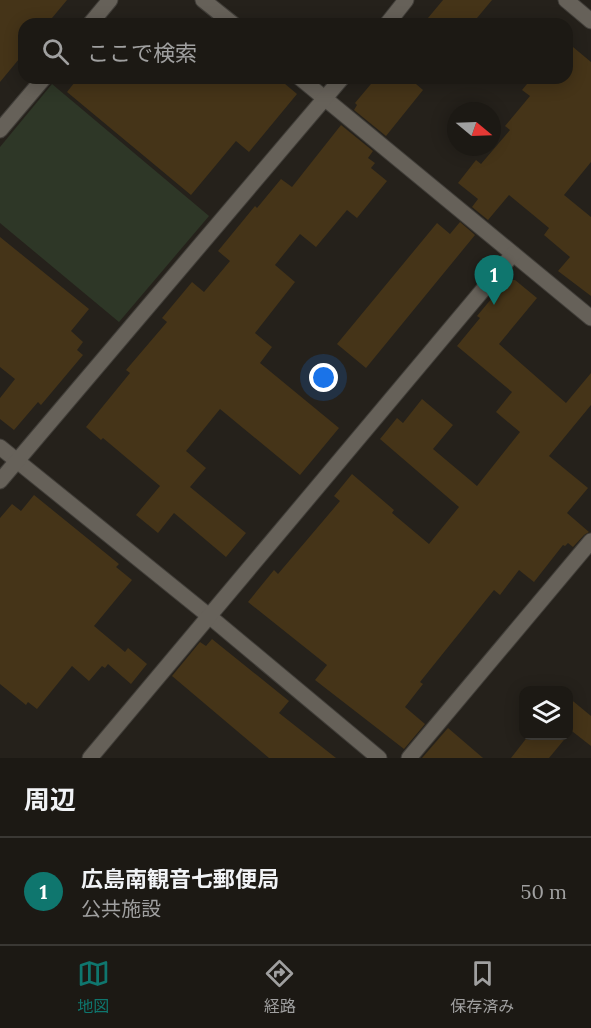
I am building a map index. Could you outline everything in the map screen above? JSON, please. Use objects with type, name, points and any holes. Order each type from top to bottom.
[{"type":"street","points":[[95,18],[110,0]]},
{"type":"street","points":[[203,0],[226,18]]},
{"type":"street","points":[[392,18],[406,0]]},
{"type":"street","points":[[566,0],[591,21]]},
{"type":"street","points":[[0,130],[39,84]]},
{"type":"street","points":[[307,84],[591,318]]},
{"type":"street","points":[[0,481],[337,84]]},
{"type":"street","points":[[90,758],[513,254]]},
{"type":"street","points":[[0,447],[209,616],[379,758]]},
{"type":"street","points":[[409,758],[591,541]]},
{"type":"green space","points":[[52,84],[209,216],[119,322],[0,223],[0,147]]},
{"type":"building","points":[[0,0],[67,0],[52,18],[18,18],[18,60],[0,82]]},
{"type":"building","points":[[443,0],[492,0],[477,18],[428,18]]},
{"type":"building","points":[[573,47],[591,62],[591,162],[564,195],[591,217],[591,296],[558,271],[570,257],[544,235],[549,228],[509,195],[488,220],[472,207],[478,199],[458,183],[476,160],[481,164],[488,156],[501,156],[501,141],[510,130],[505,126],[530,96],[522,90],[527,84],[573,84]]},
{"type":"building","points":[[73,84],[285,84],[297,94],[249,152],[236,141],[191,195],[67,92]]},
{"type":"building","points":[[371,84],[416,84],[423,90],[386,136],[354,110],[357,105],[355,103]]},
{"type":"building","points":[[341,125],[373,151],[368,158],[375,163],[371,168],[387,181],[357,218],[347,210],[316,247],[300,234],[275,265],[295,282],[255,333],[272,347],[260,363],[339,428],[300,475],[220,409],[186,451],[206,468],[190,487],[246,533],[226,557],[174,513],[158,533],[136,515],[160,486],[103,438],[101,440],[86,427],[130,373],[126,370],[167,322],[162,318],[192,282],[204,292],[230,261],[218,251],[255,206],[257,208],[281,179],[292,187]]},
{"type":"building","points":[[460,222],[475,235],[366,368],[337,344],[437,223],[450,234]]},
{"type":"building","points":[[0,237],[89,309],[71,331],[83,342],[77,350],[83,355],[41,405],[38,402],[14,430],[0,419],[0,398],[15,379],[0,367]]},
{"type":"building","points":[[507,280],[515,280],[537,298],[499,344],[566,403],[591,373],[591,405],[549,456],[588,488],[567,513],[589,532],[573,547],[568,543],[563,545],[534,582],[519,570],[500,595],[494,590],[420,682],[423,684],[405,707],[425,724],[404,749],[315,680],[327,665],[248,602],[274,570],[278,574],[340,501],[334,496],[352,474],[394,510],[392,513],[429,544],[459,507],[380,439],[397,418],[403,423],[422,399],[453,425],[433,449],[477,486],[520,432],[496,412],[512,392],[457,346],[480,318],[477,316]]},
{"type":"building","points":[[34,495],[119,564],[116,567],[132,580],[94,626],[125,652],[128,648],[147,664],[131,684],[108,664],[105,668],[102,666],[89,681],[72,666],[37,709],[28,702],[26,705],[0,684],[0,518],[12,504],[21,511]]},
{"type":"building","points":[[212,639],[289,701],[279,713],[336,758],[269,758],[172,676],[200,642],[206,646]]},
{"type":"building","points":[[573,701],[591,716],[591,746],[573,732]]},
{"type":"building","points":[[448,728],[483,758],[422,758]]},
{"type":"building","points":[[525,740],[564,740],[549,758],[511,758]]},
{"type":"place","name":"広島南観音七郵便局","points":[[494,305]]}]
